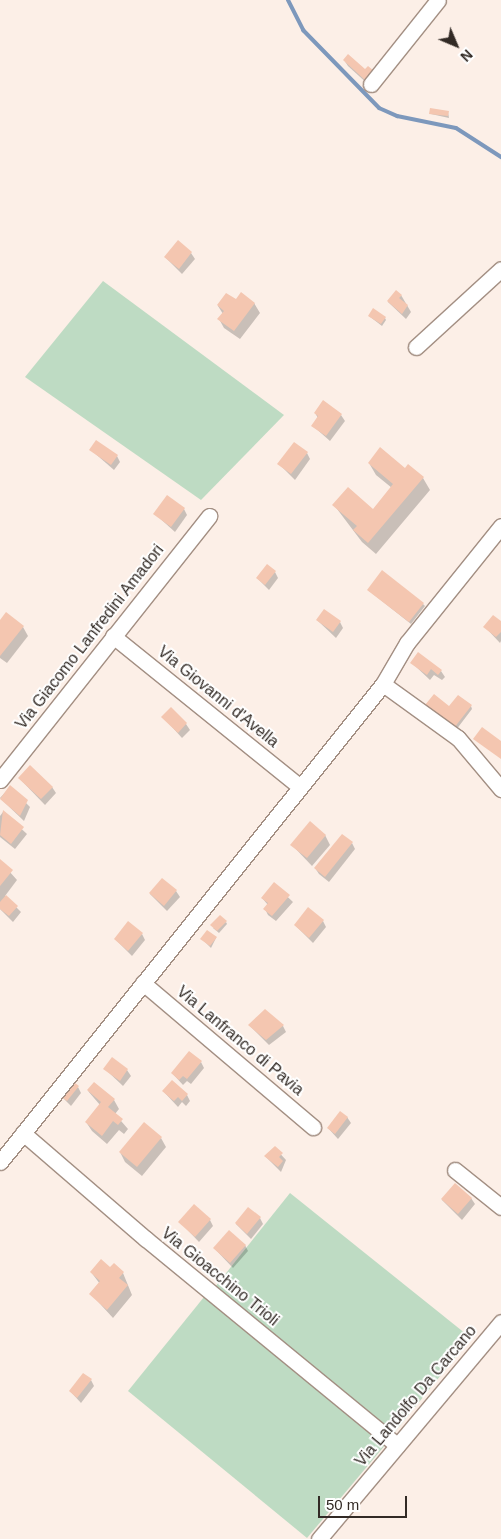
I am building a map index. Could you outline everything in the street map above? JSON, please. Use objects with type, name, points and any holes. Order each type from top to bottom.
[{"type":"street","points":[[371,84],[438,0]]},
{"type":"street","points":[[416,347],[501,269]]},
{"type":"street","name":"Via Giacomo Lanfredini Amadori","points":[[0,780],[208,516]]},
{"type":"street","points":[[0,1162],[383,684],[410,639],[501,526]]},
{"type":"street","name":"Via Giovanni d'Avella","points":[[113,636],[300,786]]},
{"type":"street","points":[[383,684],[458,738],[501,789]]},
{"type":"street","name":"Via Lanfranco di Pavia","points":[[143,983],[314,1126]]},
{"type":"street","name":"Via Gioacchino Trioli","points":[[23,1134],[146,1239],[397,1445]]},
{"type":"street","points":[[455,1170],[501,1207]]},
{"type":"street","name":"Via Landolfo Da Carcano","points":[[319,1539],[501,1322]]},
{"type":"green space","points":[[103,281],[284,415],[201,500],[25,377]]},
{"type":"green space","points":[[290,1193],[471,1338],[394,1433],[215,1287]]},
{"type":"green space","points":[[204,1297],[386,1444],[307,1538],[128,1391]]},
{"type":"building","points":[[348,54],[365,69],[368,66],[374,71],[366,81],[343,60]]},
{"type":"building","points":[[430,108],[449,111],[448,116],[429,114]]},
{"type":"building","points":[[178,240],[192,252],[179,269],[164,257]]},
{"type":"building","points":[[396,290],[402,295],[399,298],[408,305],[402,314],[387,301]]},
{"type":"building","points":[[241,292],[255,303],[234,331],[217,319],[224,311],[217,305],[226,293],[236,299]]},
{"type":"building","points":[[373,308],[386,317],[381,324],[368,316]]},
{"type":"building","points":[[323,400],[342,414],[326,436],[311,426],[318,416],[314,413]]},
{"type":"building","points":[[96,440],[118,455],[111,465],[89,450]]},
{"type":"building","points":[[294,442],[308,452],[291,474],[277,464]]},
{"type":"building","points":[[380,447],[405,468],[408,464],[424,477],[368,543],[353,530],[357,526],[332,505],[348,487],[373,509],[393,484],[368,463]]},
{"type":"building","points":[[167,495],[185,508],[171,527],[153,514]]},
{"type":"building","points":[[267,564],[276,571],[265,585],[256,578]]},
{"type":"building","points":[[382,570],[424,603],[409,622],[367,590]]},
{"type":"building","points":[[324,609],[341,621],[333,632],[316,620]]},
{"type":"building","points":[[6,612],[24,626],[0,656],[0,620]]},
{"type":"building","points":[[493,615],[501,621],[501,632],[496,637],[483,627]]},
{"type":"building","points":[[418,652],[442,670],[438,675],[431,669],[427,675],[410,663]]},
{"type":"building","points":[[434,694],[449,706],[458,695],[472,705],[454,728],[425,705]]},
{"type":"building","points":[[171,707],[187,723],[178,733],[161,717]]},
{"type":"building","points":[[482,727],[501,741],[501,759],[473,739]]},
{"type":"building","points":[[30,765],[53,787],[41,799],[18,778]]},
{"type":"building","points":[[10,785],[28,800],[20,816],[0,799]]},
{"type":"building","points":[[3,810],[24,827],[11,844],[0,835]]},
{"type":"building","points":[[310,821],[326,835],[307,858],[290,845]]},
{"type":"building","points":[[342,834],[353,842],[325,877],[314,868]]},
{"type":"building","points":[[0,859],[13,870],[0,886]]},
{"type":"building","points":[[162,878],[177,890],[164,906],[149,893]]},
{"type":"building","points":[[274,882],[290,895],[272,916],[263,909],[268,903],[261,898]]},
{"type":"building","points":[[6,895],[18,906],[9,916],[0,909],[0,902]]},
{"type":"building","points":[[308,907],[324,920],[309,938],[294,925]]},
{"type":"building","points":[[220,915],[227,921],[217,931],[210,925]]},
{"type":"building","points":[[128,921],[143,933],[128,951],[114,939]]},
{"type":"building","points":[[207,930],[217,937],[210,946],[200,939]]},
{"type":"building","points":[[265,1009],[284,1025],[266,1040],[248,1025]]},
{"type":"building","points":[[189,1051],[202,1061],[187,1079],[183,1076],[179,1080],[171,1073]]},
{"type":"building","points":[[112,1057],[128,1069],[120,1081],[103,1069]]},
{"type":"building","points":[[71,1080],[79,1086],[67,1101],[59,1095]]},
{"type":"building","points":[[172,1080],[188,1094],[182,1101],[178,1097],[174,1101],[162,1091]]},
{"type":"building","points":[[94,1082],[115,1099],[108,1107],[123,1119],[118,1125],[113,1121],[102,1136],[85,1122],[101,1102],[87,1090]]},
{"type":"building","points":[[340,1111],[348,1117],[335,1134],[327,1128]]},
{"type":"building","points":[[144,1122],[162,1137],[137,1167],[119,1152]]},
{"type":"building","points":[[275,1146],[283,1153],[279,1157],[283,1161],[278,1167],[264,1156]]},
{"type":"building","points":[[455,1183],[472,1198],[458,1214],[441,1199]]},
{"type":"building","points":[[194,1204],[211,1219],[195,1237],[178,1222]]},
{"type":"building","points":[[248,1207],[261,1217],[247,1234],[235,1223]]},
{"type":"building","points":[[229,1230],[246,1245],[230,1263],[213,1248]]},
{"type":"building","points":[[101,1259],[110,1267],[114,1263],[124,1272],[119,1278],[128,1285],[107,1310],[89,1294],[100,1281],[90,1272]]},
{"type":"building","points":[[83,1373],[92,1379],[77,1398],[69,1391]]},
{"type":"waterway","points":[[288,0],[303,30],[379,108],[397,116],[456,128],[501,157]]}]
